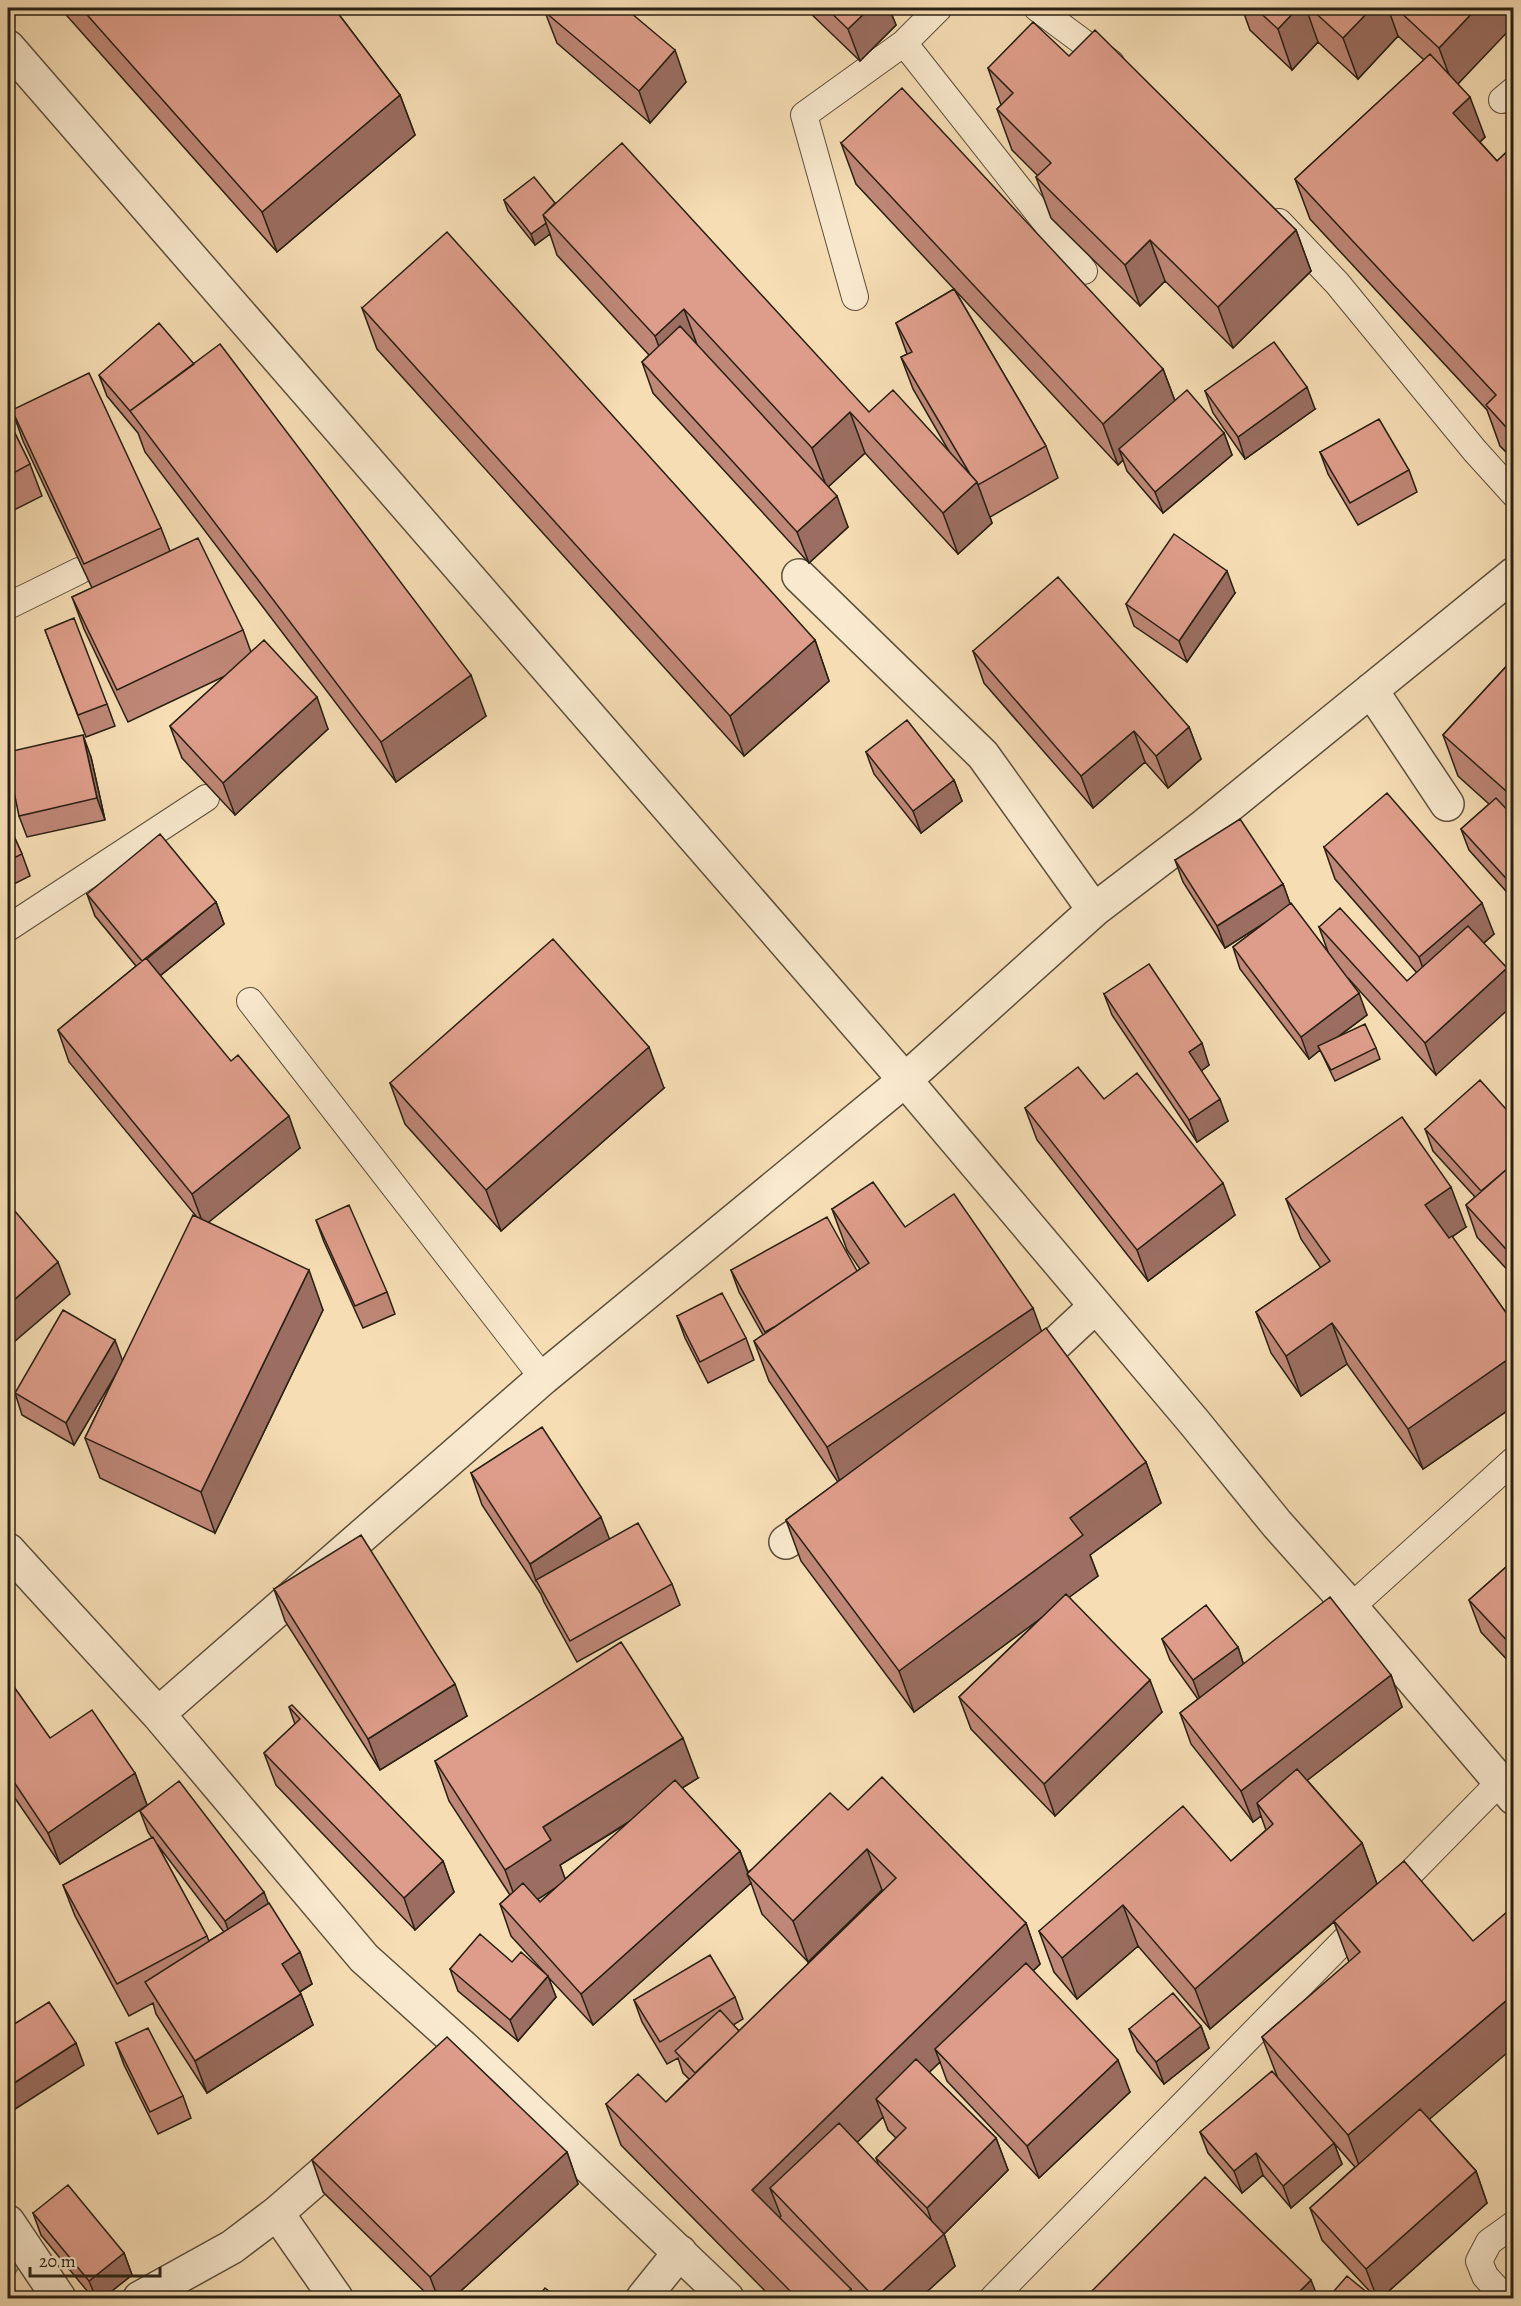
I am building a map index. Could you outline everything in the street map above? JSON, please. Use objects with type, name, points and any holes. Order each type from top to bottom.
[{"type":"street","points":[[8,47],[905,1080],[1194,1422],[1277,1524],[1507,1790]]},
{"type":"street","points":[[158,1714],[543,1378],[905,1080],[1094,910],[1204,826],[1514,574]]},
{"type":"street","points":[[799,576],[983,755],[1094,910]]},
{"type":"street","points":[[1371,690],[1447,804]]},
{"type":"street","points":[[1002,1394],[1096,1306]]},
{"type":"street","points":[[786,1542],[855,1496]]},
{"type":"street","points":[[8,1550],[158,1714],[364,1958],[456,2057],[680,2252],[727,2298]]},
{"type":"street","points":[[140,2298],[232,2247],[277,2213],[375,2127]]},
{"type":"street","points":[[277,2213],[336,2298]]},
{"type":"street","points":[[8,2222],[59,2298]]},
{"type":"street","points":[[643,2298],[680,2252]]},
{"type":"lane","points":[[855,297],[804,115],[904,44],[939,8]]},
{"type":"lane","points":[[1037,8],[1133,78]]},
{"type":"lane","points":[[904,44],[1084,271]]},
{"type":"lane","points":[[1266,208],[1337,283],[1475,451],[1514,494]]},
{"type":"lane","points":[[8,606],[79,571]]},
{"type":"lane","points":[[8,928],[206,798]]},
{"type":"lane","points":[[250,1001],[543,1378]]},
{"type":"lane","points":[[1351,1607],[1514,1460]]},
{"type":"lane","points":[[993,2298],[1507,1790]]},
{"type":"lane","points":[[1505,2298],[1485,2276],[1479,2261],[1489,2242],[1514,2224]]},
{"type":"shaded area","points":[[8,2206],[32,2247],[8,2284]]},
{"type":"building","points":[[81,8],[334,8],[400,95],[262,212]]},
{"type":"building","points":[[549,8],[625,8],[675,50],[639,91],[545,12]]},
{"type":"building","points":[[826,8],[870,8],[848,29]]},
{"type":"building","points":[[1255,8],[1298,8],[1278,29]]},
{"type":"building","points":[[1310,8],[1372,8],[1343,38]]},
{"type":"building","points":[[1396,8],[1477,8],[1439,48]]},
{"type":"building","points":[[1033,22],[1069,56],[1095,30],[1296,230],[1218,307],[1150,240],[1125,265],[1036,177],[1051,163],[997,109],[1013,93],[988,68]]},
{"type":"building","points":[[1430,54],[1470,97],[1453,113],[1497,161],[1514,145],[1514,436],[1486,405],[1496,395],[1295,179]]},
{"type":"building","points":[[902,88],[1163,369],[1103,424],[841,143]]},
{"type":"building","points":[[622,143],[869,412],[893,390],[977,482],[943,513],[850,412],[812,448],[684,309],[655,336],[543,215]]},
{"type":"building","points":[[534,177],[555,203],[543,215],[546,223],[531,234],[504,200]]},
{"type":"building","points":[[447,232],[815,640],[730,716],[362,308]]},
{"type":"building","points":[[954,289],[1046,446],[978,485],[901,357],[912,352],[896,323]]},
{"type":"building","points":[[159,323],[194,364],[130,411],[99,375]]},
{"type":"building","points":[[680,326],[837,496],[797,532],[642,362]]},
{"type":"building","points":[[1274,342],[1307,387],[1238,437],[1205,391]]},
{"type":"building","points":[[220,344],[471,675],[381,742],[130,411]]},
{"type":"building","points":[[89,373],[161,528],[84,564],[12,410]]},
{"type":"building","points":[[1187,390],[1224,433],[1155,492],[1119,449]]},
{"type":"building","points":[[8,419],[30,464],[8,476]]},
{"type":"building","points":[[1379,419],[1409,470],[1350,503],[1320,452]]},
{"type":"building","points":[[1174,534],[1227,571],[1179,641],[1126,604]]},
{"type":"building","points":[[198,538],[243,630],[117,690],[72,597]]},
{"type":"building","points":[[1058,577],[1189,727],[1156,756],[1134,731],[1081,776],[973,651]]},
{"type":"building","points":[[74,618],[107,704],[78,715],[45,630]]},
{"type":"building","points":[[264,640],[317,697],[223,783],[170,726]]},
{"type":"building","points":[[1514,658],[1514,798],[1443,735]]},
{"type":"building","points":[[907,720],[954,780],[913,811],[866,752]]},
{"type":"building","points":[[83,735],[97,798],[19,816],[8,763],[8,752]]},
{"type":"building","points":[[1387,793],[1482,903],[1419,957],[1324,847]]},
{"type":"building","points":[[1496,798],[1514,817],[1514,887],[1461,829]]},
{"type":"building","points":[[1240,819],[1283,884],[1217,926],[1175,860]]},
{"type":"building","points":[[8,823],[22,854],[8,861]]},
{"type":"building","points":[[160,834],[216,902],[142,961],[87,894]]},
{"type":"building","points":[[1291,903],[1359,993],[1301,1037],[1233,947]]},
{"type":"building","points":[[1340,908],[1407,981],[1468,926],[1507,968],[1425,1043],[1319,927]]},
{"type":"building","points":[[553,939],[649,1047],[486,1190],[390,1083]]},
{"type":"building","points":[[146,958],[231,1061],[238,1055],[289,1116],[192,1194],[58,1030]]},
{"type":"building","points":[[1149,964],[1202,1043],[1189,1052],[1220,1099],[1189,1120],[1104,994]]},
{"type":"building","points":[[1365,1024],[1376,1048],[1331,1070],[1318,1046]]},
{"type":"building","points":[[1078,1067],[1104,1099],[1137,1073],[1223,1183],[1137,1250],[1025,1108]]},
{"type":"building","points":[[1480,1080],[1514,1118],[1514,1163],[1481,1191],[1425,1129]]},
{"type":"building","points":[[1402,1117],[1451,1187],[1425,1205],[1449,1238],[1452,1236],[1514,1324],[1514,1355],[1408,1429],[1332,1323],[1286,1356],[1256,1312],[1330,1261],[1286,1199]]},
{"type":"building","points":[[1514,1163],[1514,1258],[1466,1205]]},
{"type":"building","points":[[873,1182],[905,1227],[954,1194],[1033,1308],[827,1447],[754,1341],[869,1263],[832,1209]]},
{"type":"building","points":[[8,1203],[58,1262],[8,1305]]},
{"type":"building","points":[[349,1205],[387,1292],[355,1306],[316,1220]]},
{"type":"building","points":[[193,1215],[309,1270],[201,1492],[85,1438]]},
{"type":"building","points":[[827,1217],[857,1271],[765,1332],[731,1270]]},
{"type":"building","points":[[722,1293],[746,1338],[700,1362],[677,1316]]},
{"type":"building","points":[[63,1310],[115,1340],[66,1423],[15,1393]]},
{"type":"building","points":[[1046,1328],[1146,1462],[1070,1518],[1083,1535],[899,1671],[786,1520]]},
{"type":"building","points":[[542,1427],[601,1517],[530,1564],[471,1473]]},
{"type":"building","points":[[1514,1442],[1514,1454],[1508,1446]]},
{"type":"building","points":[[638,1523],[672,1584],[570,1641],[536,1580]]},
{"type":"building","points":[[361,1535],[455,1684],[368,1739],[274,1589]]},
{"type":"building","points":[[1514,1560],[1514,1648],[1469,1600]]},
{"type":"building","points":[[1066,1594],[1150,1680],[1044,1784],[959,1697]]},
{"type":"building","points":[[1330,1597],[1391,1675],[1241,1791],[1180,1713]]},
{"type":"building","points":[[1206,1605],[1238,1647],[1193,1680],[1162,1639]]},
{"type":"building","points":[[621,1642],[683,1738],[543,1827],[551,1840],[505,1870],[435,1761]]},
{"type":"building","points":[[12,1684],[50,1738],[92,1710],[135,1773],[48,1833],[8,1773],[8,1687]]},
{"type":"building","points":[[292,1705],[443,1861],[404,1898],[264,1753],[300,1719],[289,1707]]},
{"type":"building","points":[[1297,1769],[1362,1843],[1195,1989],[1123,1905],[1062,1958],[1039,1931],[1183,1806],[1231,1861],[1273,1824],[1257,1803]]},
{"type":"building","points":[[882,1777],[1026,1923],[752,2190],[851,2289],[841,2298],[797,2298],[606,2104],[638,2074],[666,2102],[896,1878],[867,1849],[793,1921],[747,1874],[830,1793],[848,1810]]},
{"type":"building","points":[[675,1780],[740,1851],[581,1994],[500,1904],[523,1883],[540,1902]]},
{"type":"building","points":[[179,1781],[264,1892],[225,1921],[140,1811]]},
{"type":"building","points":[[153,1837],[207,1936],[117,1984],[63,1885]]},
{"type":"building","points":[[1404,1861],[1473,1941],[1514,1906],[1514,1994],[1348,2135],[1262,2037],[1360,1952],[1334,1921]]},
{"type":"building","points":[[269,1903],[300,1952],[282,1964],[301,1994],[195,2061],[145,1982]]},
{"type":"building","points":[[480,1934],[512,1962],[521,1952],[548,1976],[510,2020],[450,1969]]},
{"type":"building","points":[[710,1955],[735,1997],[660,2042],[634,2000]]},
{"type":"building","points":[[1026,1963],[1118,2060],[1027,2146],[935,2049]]},
{"type":"building","points":[[1173,1993],[1201,2026],[1156,2062],[1129,2029]]},
{"type":"building","points":[[49,2002],[76,2043],[8,2087],[8,2028]]},
{"type":"building","points":[[720,2010],[739,2031],[695,2073],[675,2051]]},
{"type":"building","points":[[148,2028],[183,2096],[150,2112],[116,2043]]},
{"type":"building","points":[[447,2037],[567,2152],[430,2277],[312,2160]]},
{"type":"building","points":[[916,2059],[996,2138],[927,2208],[876,2158],[906,2128],[876,2099]]},
{"type":"building","points":[[1272,2071],[1334,2143],[1283,2186],[1256,2153],[1234,2171],[1200,2132]]},
{"type":"building","points":[[1420,2109],[1476,2171],[1366,2269],[1310,2208]]},
{"type":"building","points":[[839,2123],[944,2234],[875,2298],[770,2188]]},
{"type":"building","points":[[1205,2177],[1311,2280],[1293,2298],[1085,2298]]},
{"type":"building","points":[[68,2185],[124,2253],[89,2281],[33,2213]]},
{"type":"building","points":[[1347,2276],[1374,2298],[1328,2298]]},
{"type":"building","points":[[545,2288],[558,2298],[537,2298]]}]
